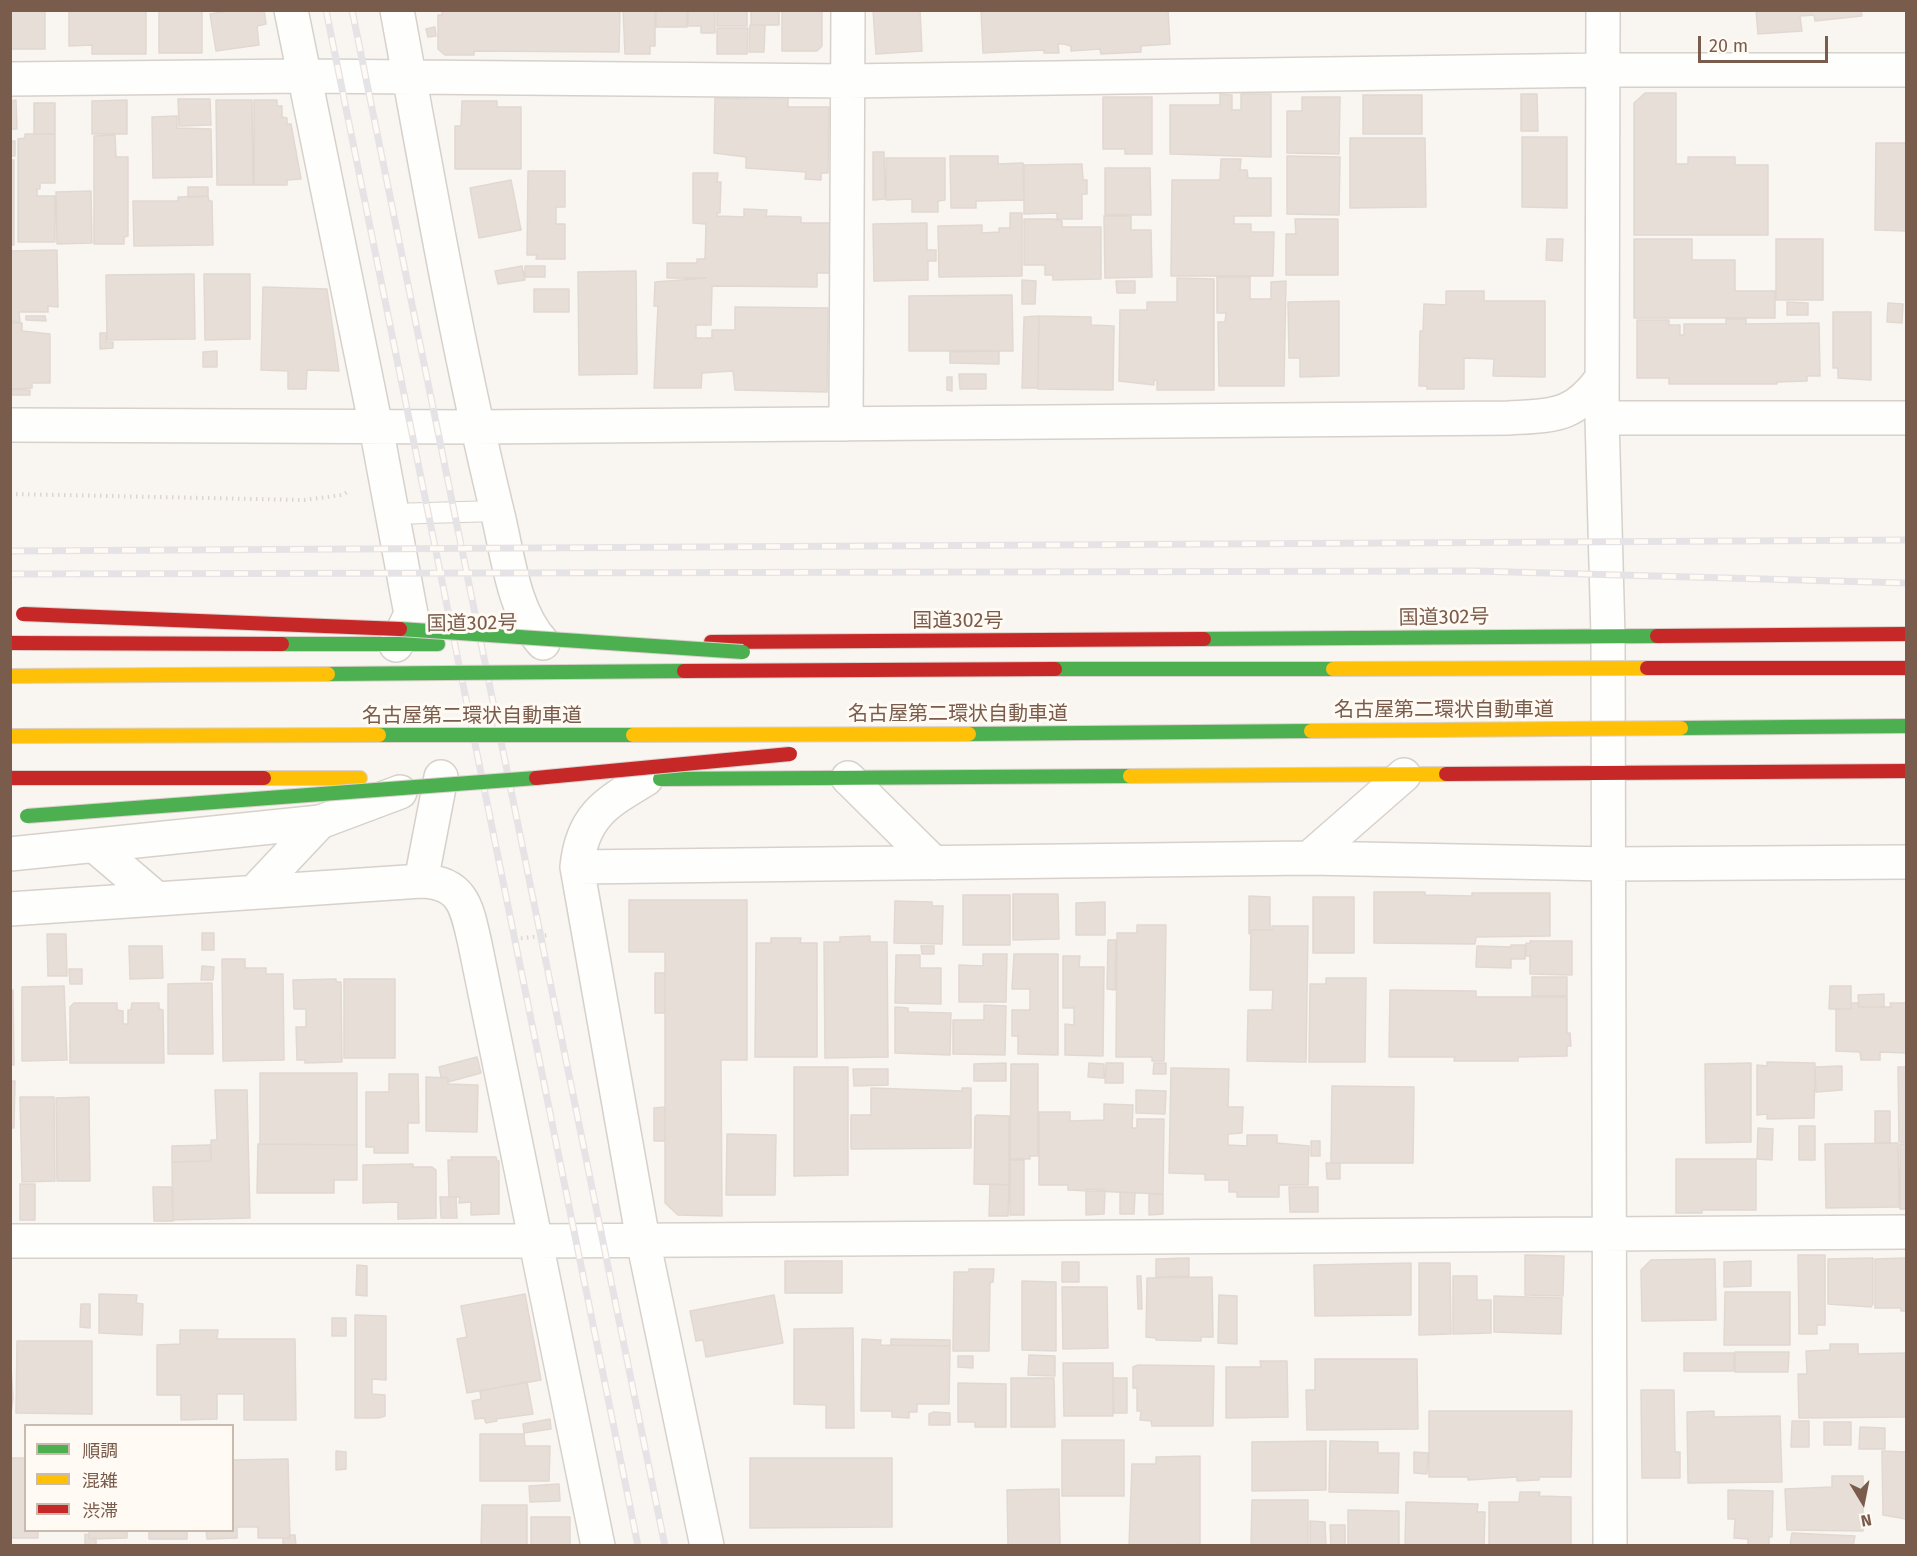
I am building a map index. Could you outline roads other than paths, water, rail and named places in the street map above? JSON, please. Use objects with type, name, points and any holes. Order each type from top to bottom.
[{"type":"highway","points":[[10,614],[359,626],[992,669]]},
{"type":"highway","name":"国道302号","points":[[10,643],[396,645],[1906,634]]},
{"type":"highway","name":"名古屋第二環状自動車道","points":[[10,676],[992,669],[1906,668]]},
{"type":"highway","name":"名古屋第二環状自動車道","points":[[10,736],[998,734],[1906,726]]},
{"type":"highway","points":[[847,763],[998,734]]},
{"type":"highway","points":[[10,816],[531,778],[799,753]]},
{"type":"highway","points":[[10,778],[646,779],[847,763],[1404,775],[1906,771]]},
{"type":"street","points":[[291,10],[376,427],[411,614],[396,645]]},
{"type":"street","points":[[397,10],[476,427],[519,600],[531,629],[543,643]]},
{"type":"street","points":[[846,424],[848,10]]},
{"type":"street","points":[[1604,10],[1602,418],[1608,636],[1610,1545]]},
{"type":"street","points":[[10,79],[304,76],[848,81],[1604,70],[1906,70]]},
{"type":"street","points":[[10,425],[476,427],[1509,418],[1544,416],[1573,409],[1588,398],[1602,378]]},
{"type":"street","points":[[1602,418],[1906,418]]},
{"type":"street","points":[[847,763],[934,863]]},
{"type":"street","points":[[1309,858],[1404,775]]},
{"type":"street","points":[[10,854],[320,822],[441,777]]},
{"type":"street","points":[[421,881],[441,777]]},
{"type":"street","points":[[646,779],[606,804],[594,818],[588,826],[578,852],[577,867],[643,1240],[707,1545]]},
{"type":"street","points":[[254,892],[320,822]]},
{"type":"street","points":[[95,846],[157,899]]},
{"type":"street","points":[[577,867],[1309,858],[1608,864],[1906,862]]},
{"type":"street","points":[[10,909],[421,881],[432,881],[456,892],[464,902],[475,944],[598,1545]]},
{"type":"street","points":[[10,1241],[536,1241],[1609,1232],[1906,1232]]},
{"type":"lane","points":[[392,514],[497,511]]},
{"type":"railway","points":[[326,10],[638,1546]]},
{"type":"railway","points":[[352,10],[665,1546]]},
{"type":"railway","points":[[10,551],[1906,540]]},
{"type":"railway","points":[[10,574],[1475,571],[1906,583]]}]
